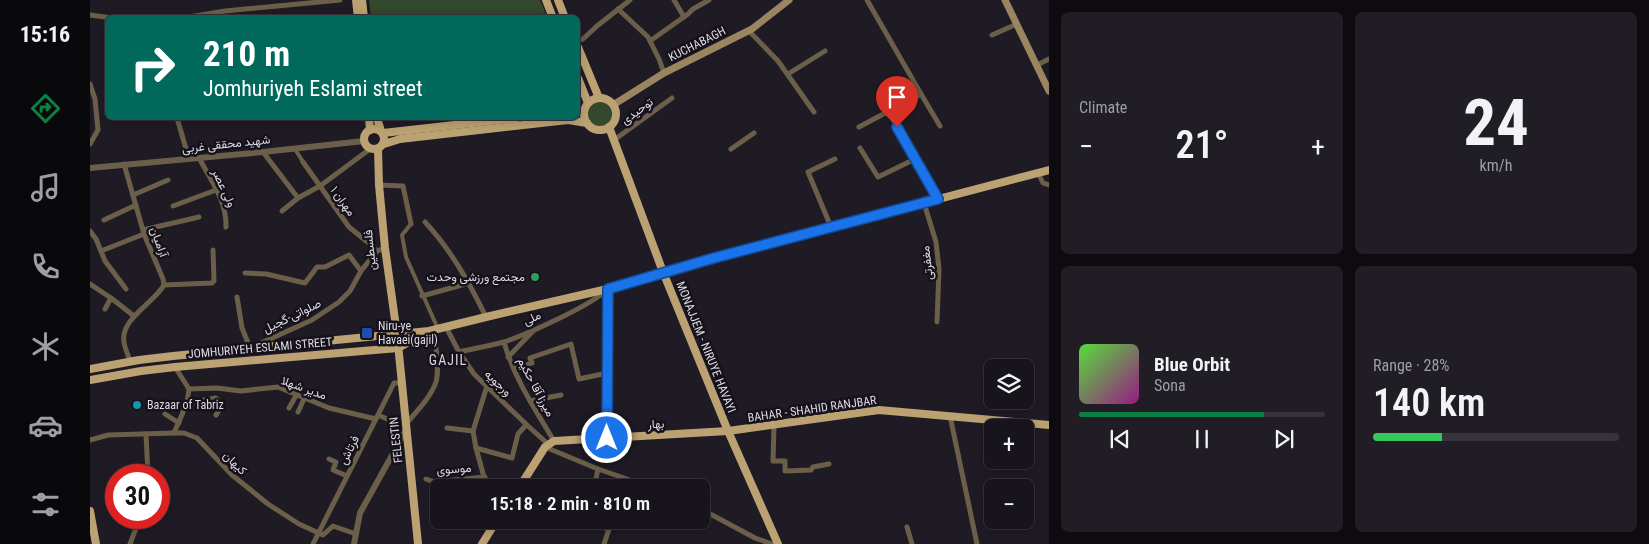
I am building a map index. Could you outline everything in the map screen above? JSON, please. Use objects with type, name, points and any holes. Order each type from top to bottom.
[{"type":"main road","points":[[356,0],[358,15]]},
{"type":"main road","points":[[362,0],[364,15]]},
{"type":"main road","points":[[546,0],[552,15]]},
{"type":"main road","points":[[558,0],[564,15]]},
{"type":"main road","name":"KUCHABAGH","points":[[613,105],[664,73],[749,31],[789,0]]},
{"type":"main road","points":[[1005,0],[1049,91]]},
{"type":"main road","points":[[580,52],[599,98]]},
{"type":"main road","points":[[580,87],[587,123]]},
{"type":"main road","points":[[506,120],[463,128],[400,139],[376,148],[366,146],[364,140],[364,135],[370,130],[376,129],[382,132],[463,128],[568,120],[587,123],[597,129],[609,127],[616,117],[613,105],[607,100],[599,98],[584,106]]},
{"type":"main road","points":[[369,120],[370,130]]},
{"type":"main road","points":[[376,148],[384,138],[378,120]]},
{"type":"main road","name":"MONAJJEM - NIRUYE HAVAYI","points":[[609,127],[663,272],[728,431],[778,544]]},
{"type":"main road","name":"فلسطین","points":[[376,148],[381,249]]},
{"type":"main road","name":"فلسطین","points":[[376,148],[381,249],[395,334]]},
{"type":"main road","name":"JOMHURIYEH ESLAMI STREET","points":[[90,369],[130,361],[173,356],[434,330],[486,316],[608,289],[663,272],[1049,170]]},
{"type":"main road","name":"JOMHURIYEH ESLAMI STREET","points":[[90,380],[176,367],[396,348],[434,330]]},
{"type":"main road","name":"FELESTIN","points":[[395,334],[402,383],[418,544]]},
{"type":"main road","points":[[173,356],[176,367]]},
{"type":"main road","name":"BAHAR - SHAHID RANJBAR","points":[[728,431],[879,410],[1049,426]]},
{"type":"main road","name":"بهار","points":[[549,444],[607,438],[728,431]]},
{"type":"main road","points":[[524,479],[549,444]]},
{"type":"main road","points":[[90,511],[96,544]]},
{"type":"main road","points":[[482,544],[491,529]]},
{"type":"street","points":[[201,15],[279,3],[340,0]]},
{"type":"street","points":[[580,40],[630,0]]},
{"type":"street","points":[[674,0],[684,17]]},
{"type":"street","points":[[650,41],[693,9],[709,0]]},
{"type":"street","points":[[867,0],[940,126]]},
{"type":"street","points":[[618,9],[650,41],[664,73]]},
{"type":"street","points":[[90,16],[105,17]]},
{"type":"street","points":[[992,35],[1017,24]]},
{"type":"street","points":[[749,31],[778,61],[814,112]]},
{"type":"street","points":[[788,74],[825,51]]},
{"type":"street","points":[[1037,65],[1049,59]]},
{"type":"street","points":[[90,84],[96,99],[98,130],[90,144]]},
{"type":"street","points":[[859,127],[921,94]]},
{"type":"street","name":"توحیدی","points":[[614,140],[672,98]]},
{"type":"street","points":[[888,111],[938,199]]},
{"type":"street","points":[[178,120],[189,159]]},
{"type":"street","points":[[731,149],[754,132]]},
{"type":"street","name":"شهید محققی غربی","points":[[90,168],[295,149],[364,140]]},
{"type":"street","points":[[282,211],[298,198],[320,186],[376,148]]},
{"type":"street","points":[[860,148],[878,177],[915,159]]},
{"type":"street","name":"مهران ۱","points":[[295,149],[349,227],[370,244],[381,249]]},
{"type":"street","points":[[264,152],[298,198]]},
{"type":"street","name":"ولی عصر","points":[[199,158],[221,198],[226,215],[226,227]]},
{"type":"street","points":[[831,227],[808,172],[835,159]]},
{"type":"street","name":"آرامیان","points":[[124,164],[144,232],[164,285]]},
{"type":"street","points":[[1038,173],[1043,183],[1049,185]]},
{"type":"street","points":[[133,195],[168,180]]},
{"type":"street","points":[[354,544],[360,514],[406,427],[436,383],[437,373],[434,330],[406,257],[402,235],[411,224],[403,186],[379,185]]},
{"type":"street","points":[[173,206],[216,190]]},
{"type":"street","name":"مغفرتی","points":[[924,203],[936,242],[939,269],[937,322]]},
{"type":"street","points":[[104,220],[136,205]]},
{"type":"street","points":[[101,251],[144,232],[198,217]]},
{"type":"street","points":[[425,222],[440,238],[470,283],[486,316]]},
{"type":"street","points":[[90,230],[105,261],[126,289]]},
{"type":"street","name":"صلواتی-گجیل","points":[[250,348],[312,320],[330,309],[350,291],[361,271],[381,249]]},
{"type":"street","points":[[130,361],[124,344],[124,337],[126,328],[134,316],[164,285],[212,283],[214,281],[213,250]]},
{"type":"street","points":[[245,273],[266,274],[305,283],[317,267],[325,267],[349,255],[361,271]]},
{"type":"street","points":[[422,296],[470,283]]},
{"type":"street","points":[[91,286],[111,298],[134,316]]},
{"type":"street","points":[[607,438],[608,289]]},
{"type":"street","name":"ملی","points":[[459,352],[504,342],[584,305],[608,289]]},
{"type":"street","points":[[236,296],[242,328],[250,348]]},
{"type":"street","points":[[105,309],[111,298]]},
{"type":"street","name":"ورجویه","points":[[446,327],[459,352],[474,374],[549,444],[598,469],[626,479]]},
{"type":"street","points":[[508,357],[536,328]]},
{"type":"street","name":"میرزا آقا حکیم","points":[[504,342],[508,357],[549,444]]},
{"type":"street","points":[[514,369],[532,363],[530,358],[571,344],[579,379],[607,373]]},
{"type":"street","points":[[174,433],[188,403],[189,389],[176,367]]},
{"type":"street","name":"فرتاش","points":[[314,544],[394,383],[402,383]]},
{"type":"street","name":"موسوی","points":[[426,478],[434,482],[485,477],[473,431],[487,386]]},
{"type":"street","name":"مدیر شهلا","points":[[189,389],[217,388],[241,391],[278,387],[329,408],[377,417],[392,422]]},
{"type":"street","points":[[289,408],[297,394]]},
{"type":"street","points":[[530,402],[561,394]]},
{"type":"street","points":[[298,412],[305,397]]},
{"type":"street","points":[[188,403],[216,398],[218,400],[218,412],[216,415]]},
{"type":"street","points":[[165,414],[179,423]]},
{"type":"street","points":[[950,416],[977,544]]},
{"type":"street","points":[[476,448],[512,458],[518,434],[526,424]]},
{"type":"street","points":[[774,426],[774,461],[785,461],[785,471],[811,470],[813,467],[830,464]]},
{"type":"street","points":[[447,428],[473,431]]},
{"type":"street","name":"کیهان","points":[[90,440],[108,434],[184,433],[197,438],[232,475],[265,502],[299,524],[320,534]]},
{"type":"street","points":[[146,434],[147,464]]},
{"type":"street","points":[[329,459],[336,462],[333,470],[347,476]]},
{"type":"street","points":[[596,479],[598,469]]},
{"type":"street","points":[[710,514],[755,538],[772,544]]},
{"type":"street","points":[[320,534],[333,526],[356,534]]},
{"type":"street","points":[[908,527],[912,544]]},
{"type":"street","points":[[130,544],[136,529]]},
{"type":"street","points":[[604,544],[609,529]]},
{"type":"green space","points":[[369,0],[540,0],[546,15],[371,15]]},
{"type":"green space","points":[[599,101],[608,105],[612,114],[608,123],[599,127],[590,123],[586,114],[590,105]]},
{"type":"place","name":"مجتمع ورزشی وحدت","points":[[535,277]]},
{"type":"place","name":"Niru-ye Havaei(gajil)","points":[[367,333]]},
{"type":"place","name":"Bazaar of Tabriz","points":[[137,405]]},
{"type":"district","name":"GAJIL","points":[[448,360]]},
{"type":"route","points":[[607,438],[608,289],[714,258],[938,199],[897,127]]}]
